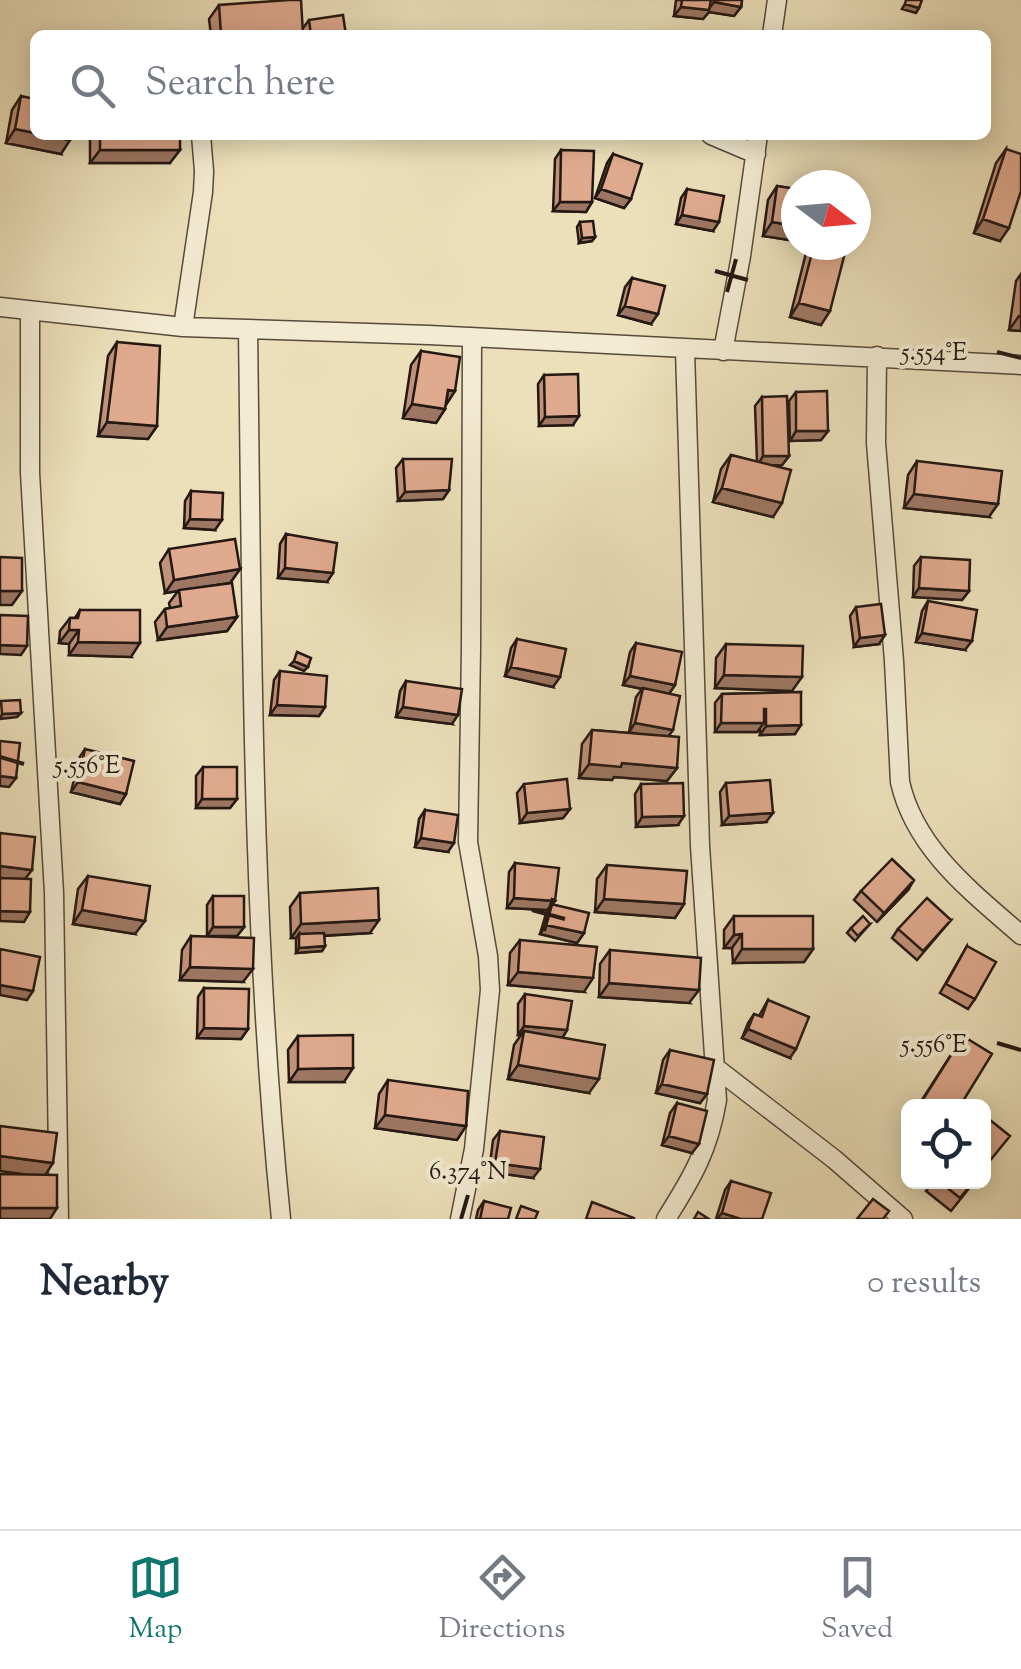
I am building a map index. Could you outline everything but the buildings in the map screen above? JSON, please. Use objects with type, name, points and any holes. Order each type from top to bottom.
[{"type":"street","points":[[773,30],[776,0]]},
{"type":"street","points":[[183,328],[204,182],[201,140]]},
{"type":"street","points":[[723,351],[742,256],[757,144]]},
{"type":"street","points":[[0,307],[183,328],[472,337],[1021,365]]},
{"type":"street","points":[[30,312],[30,474],[54,893],[59,1219]]},
{"type":"street","points":[[248,330],[257,871],[270,1113],[281,1219]]},
{"type":"street","points":[[460,1219],[474,1149],[490,990],[488,956],[468,842],[472,337]]},
{"type":"street","points":[[666,1219],[704,1154],[717,1100],[700,846],[685,350]]},
{"type":"street","points":[[876,356],[880,511],[904,800],[915,825],[936,855],[1021,936]]},
{"type":"street","points":[[716,1068],[834,1159],[903,1219]]}]
